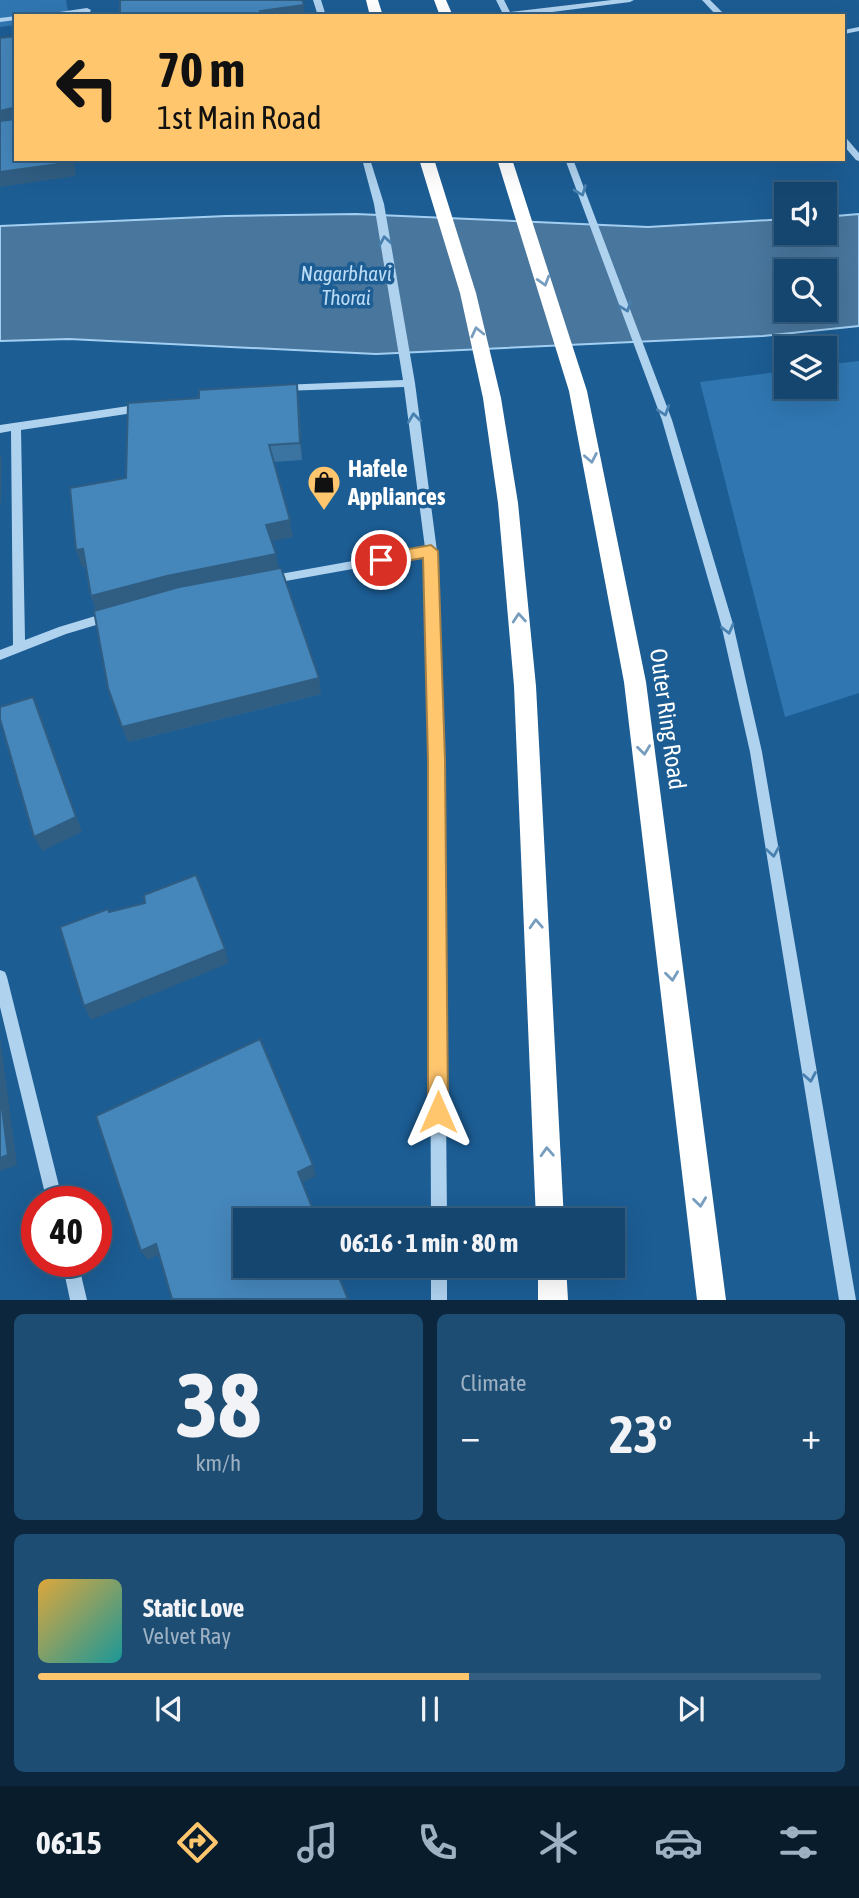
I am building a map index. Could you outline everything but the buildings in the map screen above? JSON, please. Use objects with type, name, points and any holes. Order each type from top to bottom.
[{"type":"highway","points":[[427,161],[468,293],[492,398],[508,503],[525,686],[549,1208]]},
{"type":"highway","name":"Outer Ring Road","points":[[505,161],[578,391],[635,682],[712,1300]]},
{"type":"highway","points":[[552,1278],[553,1300]]},
{"type":"street","points":[[85,0],[87,13]]},
{"type":"street","points":[[516,14],[631,0]]},
{"type":"street","points":[[706,0],[720,14]]},
{"type":"street","points":[[845,142],[859,158]]},
{"type":"street","points":[[367,161],[379,204],[410,383],[431,551],[436,760],[439,1208]]},
{"type":"street","points":[[570,161],[667,420],[723,612],[756,752],[848,1300]]},
{"type":"street","points":[[264,390],[292,386],[410,383]]},
{"type":"street","points":[[0,429],[154,406]]},
{"type":"street","points":[[16,426],[19,647]]},
{"type":"street","points":[[261,582],[431,551]]},
{"type":"street","points":[[0,655],[63,630],[129,611]]},
{"type":"street","points":[[0,977],[51,1186]]},
{"type":"street","points":[[74,1277],[79,1300]]},
{"type":"street","points":[[439,1278],[439,1300]]},
{"type":"shaded area","points":[[0,0],[66,0],[69,14],[14,14],[14,25],[0,27]]},
{"type":"shaded area","points":[[859,361],[859,693],[785,717],[700,382],[774,373],[774,399],[837,399],[837,364]]},
{"type":"water","name":"Nagarbhavi Thorai","points":[[356,214],[648,227],[774,220],[774,245],[837,245],[837,216],[859,214],[859,326],[763,336],[376,354],[69,339],[0,341],[0,226],[226,216]]},
{"type":"place","name":"Hafele Appliances","points":[[324,512]]},
{"type":"route","points":[[381,560],[431,551],[436,760],[438,1112]]}]
